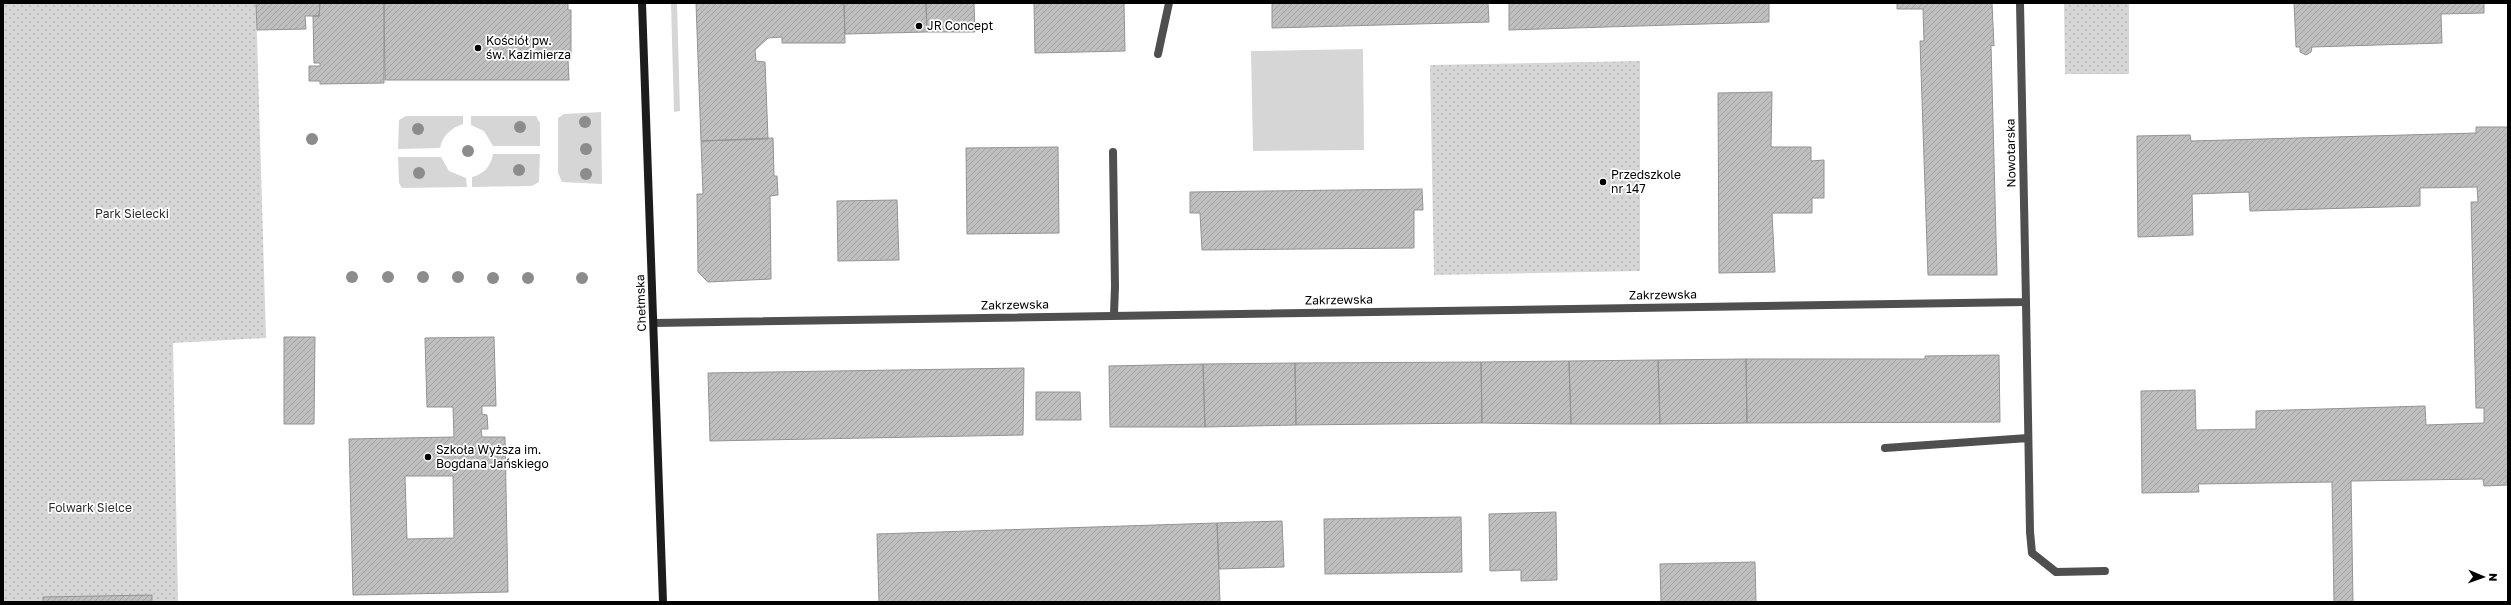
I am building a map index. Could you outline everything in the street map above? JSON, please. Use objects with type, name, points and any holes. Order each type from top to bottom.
[{"type":"street","name":"Chełmska","points":[[642,3],[663,602]]},
{"type":"street","points":[[1158,54],[1169,3]]},
{"type":"street","name":"Nowotarska","points":[[2020,3],[2028,438],[2032,553],[2056,572],[2105,571]]},
{"type":"street","points":[[1113,152],[1114,314]]},
{"type":"street","name":"Zakrzewska","points":[[654,323],[1114,314],[2026,302]]},
{"type":"street","points":[[1885,448],[2028,438]]},
{"type":"green space","name":"Park Sielecki","points":[[3,3],[256,3],[266,338],[173,343],[178,602],[3,602]]},
{"type":"green space","points":[[671,3],[677,3],[680,111],[674,112]]},
{"type":"green space","points":[[2064,3],[2129,3],[2129,74],[2065,74]]},
{"type":"green space","points":[[1363,49],[1364,150],[1253,151],[1251,51]]},
{"type":"green space","name":"Przedszkole nr 147","points":[[1640,61],[1640,271],[1434,275],[1430,65]]},
{"type":"green space","points":[[601,112],[602,184],[562,182],[558,173],[558,118],[564,114]]},
{"type":"green space","points":[[406,116],[463,116],[463,124],[445,136],[440,148],[398,149],[399,120]]},
{"type":"green space","points":[[471,116],[536,116],[540,123],[540,146],[493,146],[484,131],[471,125]]},
{"type":"green space","points":[[493,154],[540,154],[539,182],[532,186],[472,187],[472,177],[480,174],[489,166]]},
{"type":"green space","points":[[398,157],[441,157],[449,171],[466,178],[467,187],[402,188],[399,183]]},
{"type":"building","points":[[256,3],[320,3],[319,16],[305,16],[306,29],[257,30]]},
{"type":"building","points":[[320,3],[384,3],[384,83],[320,84],[320,81],[309,81],[309,66],[320,66],[320,63],[314,63],[313,16],[319,16]]},
{"type":"building","name":"Kościół pw. św. Kazimierza","points":[[384,3],[568,3],[568,10],[571,10],[571,60],[568,60],[569,80],[385,80]]},
{"type":"building","points":[[696,3],[844,3],[845,43],[782,43],[782,37],[768,38],[755,50],[756,61],[765,62],[768,139],[701,141]]},
{"type":"building","points":[[844,3],[926,3],[927,32],[845,34]]},
{"type":"building","points":[[926,3],[974,3],[975,32],[927,32]]},
{"type":"building","points":[[1034,3],[1124,3],[1125,51],[1035,53]]},
{"type":"building","points":[[1272,3],[1488,3],[1489,22],[1272,28]]},
{"type":"building","points":[[1509,3],[1769,3],[1769,22],[1509,30]]},
{"type":"building","points":[[1897,3],[1992,3],[1994,46],[1991,45],[1997,275],[1928,275],[1920,41],[1924,41],[1923,9],[1897,9]]},
{"type":"building","points":[[2294,3],[2484,3],[2484,13],[2441,14],[2442,43],[2312,47],[2311,52],[2306,55],[2300,52],[2300,47],[2296,47]]},
{"type":"building","points":[[1772,92],[1771,147],[1811,147],[1811,161],[1824,160],[1824,198],[1812,198],[1812,213],[1772,213],[1775,272],[1719,273],[1718,93]]},
{"type":"building","points":[[2476,127],[2508,127],[2508,485],[2484,486],[2483,479],[2351,481],[2353,602],[2334,602],[2332,482],[2198,484],[2199,492],[2142,493],[2141,391],[2195,390],[2196,430],[2256,429],[2256,411],[2425,406],[2426,425],[2484,423],[2484,408],[2476,408],[2471,202],[2478,202],[2477,187],[2420,188],[2420,206],[2250,211],[2249,192],[2192,194],[2193,235],[2138,237],[2137,136],[2190,135],[2191,141],[2476,133]]},
{"type":"building","points":[[773,138],[774,176],[777,176],[778,195],[770,196],[771,279],[708,282],[698,272],[697,194],[703,194],[701,141]]},
{"type":"building","points":[[1058,147],[1059,233],[967,234],[966,148]]},
{"type":"building","points":[[1422,189],[1423,210],[1414,210],[1414,248],[1202,250],[1200,213],[1190,213],[1190,192]]},
{"type":"building","points":[[897,200],[899,260],[838,261],[837,201]]},
{"type":"building","points":[[284,337],[315,337],[314,424],[284,424]]},
{"type":"building","name":"Szkoła Wyższa im. Bogdana Jańskiego","points":[[494,337],[496,406],[482,406],[482,414],[487,415],[488,429],[481,429],[482,437],[505,437],[508,592],[353,595],[349,439],[454,437],[453,407],[427,407],[425,338]],"holes":[[[405,476],[453,476],[454,538],[407,539]]]},
{"type":"building","points":[[1999,355],[2000,422],[1747,423],[1746,359],[1925,359],[1925,356]]},
{"type":"building","points":[[1746,359],[1747,423],[1660,424],[1658,360]]},
{"type":"building","points":[[1658,360],[1660,424],[1571,424],[1569,361]]},
{"type":"building","points":[[1569,361],[1571,424],[1482,423],[1481,362]]},
{"type":"building","points":[[1481,362],[1482,423],[1296,425],[1295,363]]},
{"type":"building","points":[[1295,363],[1296,425],[1205,427],[1203,364]]},
{"type":"building","points":[[1203,364],[1205,427],[1110,427],[1109,366]]},
{"type":"building","points":[[1024,368],[1023,435],[710,441],[708,373]]},
{"type":"building","points":[[1036,392],[1080,392],[1081,420],[1036,420]]},
{"type":"building","points":[[1556,512],[1557,580],[1521,581],[1521,570],[1490,571],[1489,514]]},
{"type":"building","points":[[1461,517],[1462,572],[1325,574],[1324,519]]},
{"type":"building","points":[[1282,521],[1284,567],[1219,569],[1217,523]]},
{"type":"building","points":[[1217,523],[1220,602],[879,602],[877,534]]},
{"type":"building","points":[[1755,562],[1756,602],[1661,602],[1660,564]]},
{"type":"building","points":[[152,595],[152,602],[43,602],[43,597]]},
{"type":"place","name":"JR Concept","points":[[919,26]]},
{"type":"place","name":"Kościół pw. św. Kazimierza","points":[[478,48]]},
{"type":"place","name":"Przedszkole nr 147","points":[[1603,182]]},
{"type":"place","name":"Szkoła Wyższa im. Bogdana Jańskiego","points":[[428,457]]},
{"type":"park label","name":"Folwark Sielce","points":[[90,508]]}]
